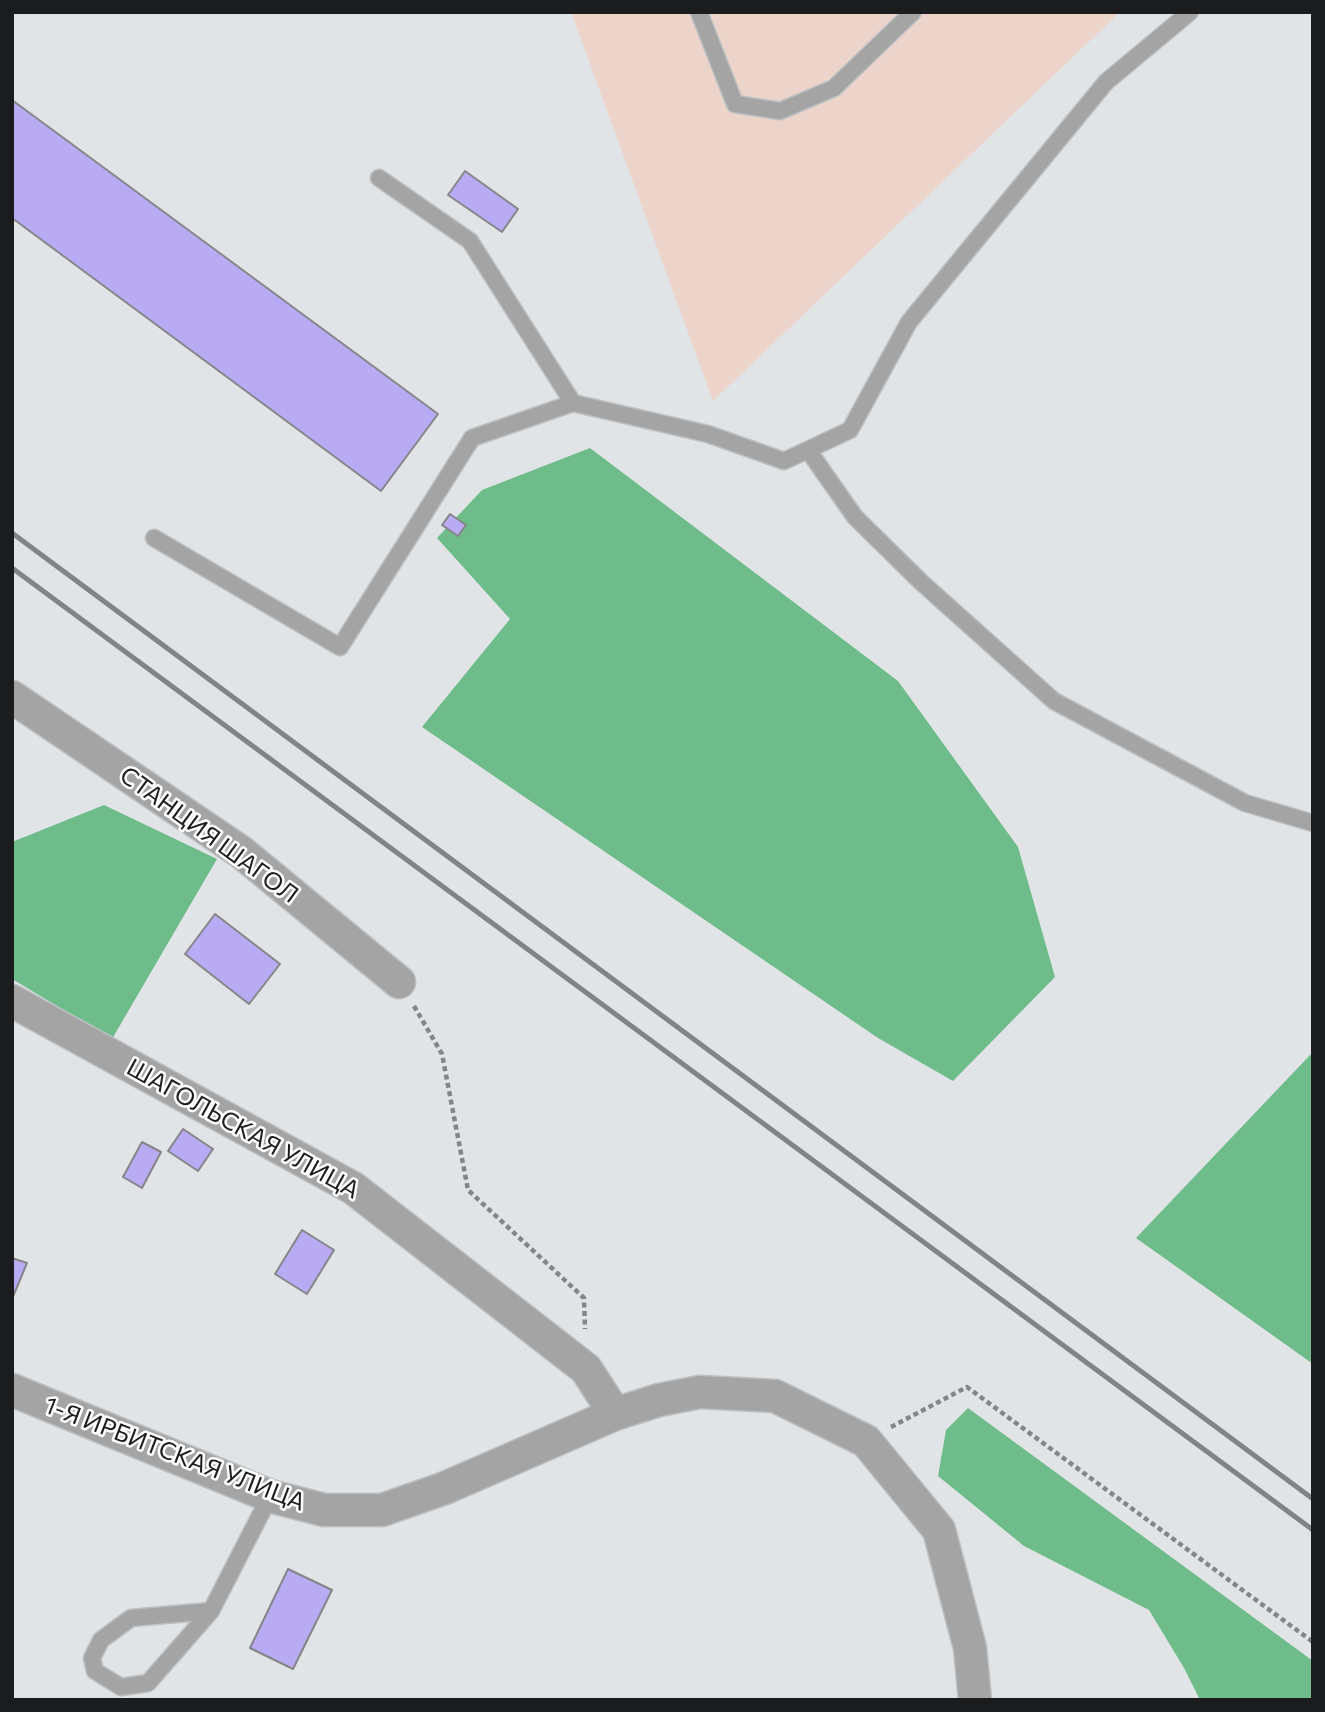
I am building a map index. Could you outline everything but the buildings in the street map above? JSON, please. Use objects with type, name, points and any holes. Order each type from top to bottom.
[{"type":"street","name":"СТАНЦИЯ ШАГОЛ","points":[[12,697],[241,852],[400,982]]},
{"type":"street","name":"ШАГОЛЬСКАЯ УЛИЦА","points":[[12,1002],[353,1188],[586,1369],[615,1414]]},
{"type":"street","name":"1-Я ИРБИТСКАЯ УЛИЦА","points":[[12,1390],[270,1496],[324,1510],[382,1510],[445,1488],[615,1414],[659,1400],[700,1392],[775,1396],[866,1441]]},
{"type":"street","points":[[866,1441],[939,1530],[970,1648],[975,1700]]},
{"type":"lane","points":[[699,12],[735,103],[780,111],[834,88],[913,12]]},
{"type":"lane","points":[[154,538],[340,647],[472,438],[573,403],[708,434],[784,461],[849,430],[909,322],[1106,82],[1190,12]]},
{"type":"lane","points":[[379,178],[470,241],[573,403]]},
{"type":"lane","points":[[808,450],[855,517],[921,582],[1054,701],[1245,803],[1313,822]]},
{"type":"lane","points":[[211,1611],[131,1618],[100,1640],[92,1658],[95,1671],[121,1687],[148,1683],[211,1611],[270,1496]]},
{"type":"path","points":[[400,982],[442,1054],[468,1190],[584,1298],[586,1369]]},
{"type":"path","points":[[866,1441],[967,1387],[1313,1642]]},
{"type":"shaded area","points":[[571,12],[1120,12],[713,401]]},
{"type":"green space","points":[[590,448],[898,681],[1018,847],[1055,977],[953,1081],[878,1038],[422,727],[510,619],[437,538],[482,490]]},
{"type":"green space","points":[[104,805],[217,859],[112,1039],[12,979],[12,842]]},
{"type":"green space","points":[[1313,1054],[1313,1364],[1136,1238]]},
{"type":"green space","points":[[968,1408],[1313,1661],[1313,1700],[1200,1700],[1149,1610],[1024,1546],[938,1476],[946,1430]]},
{"type":"railway","points":[[12,533],[1313,1499]]},
{"type":"railway","points":[[12,568],[1313,1530]]}]
